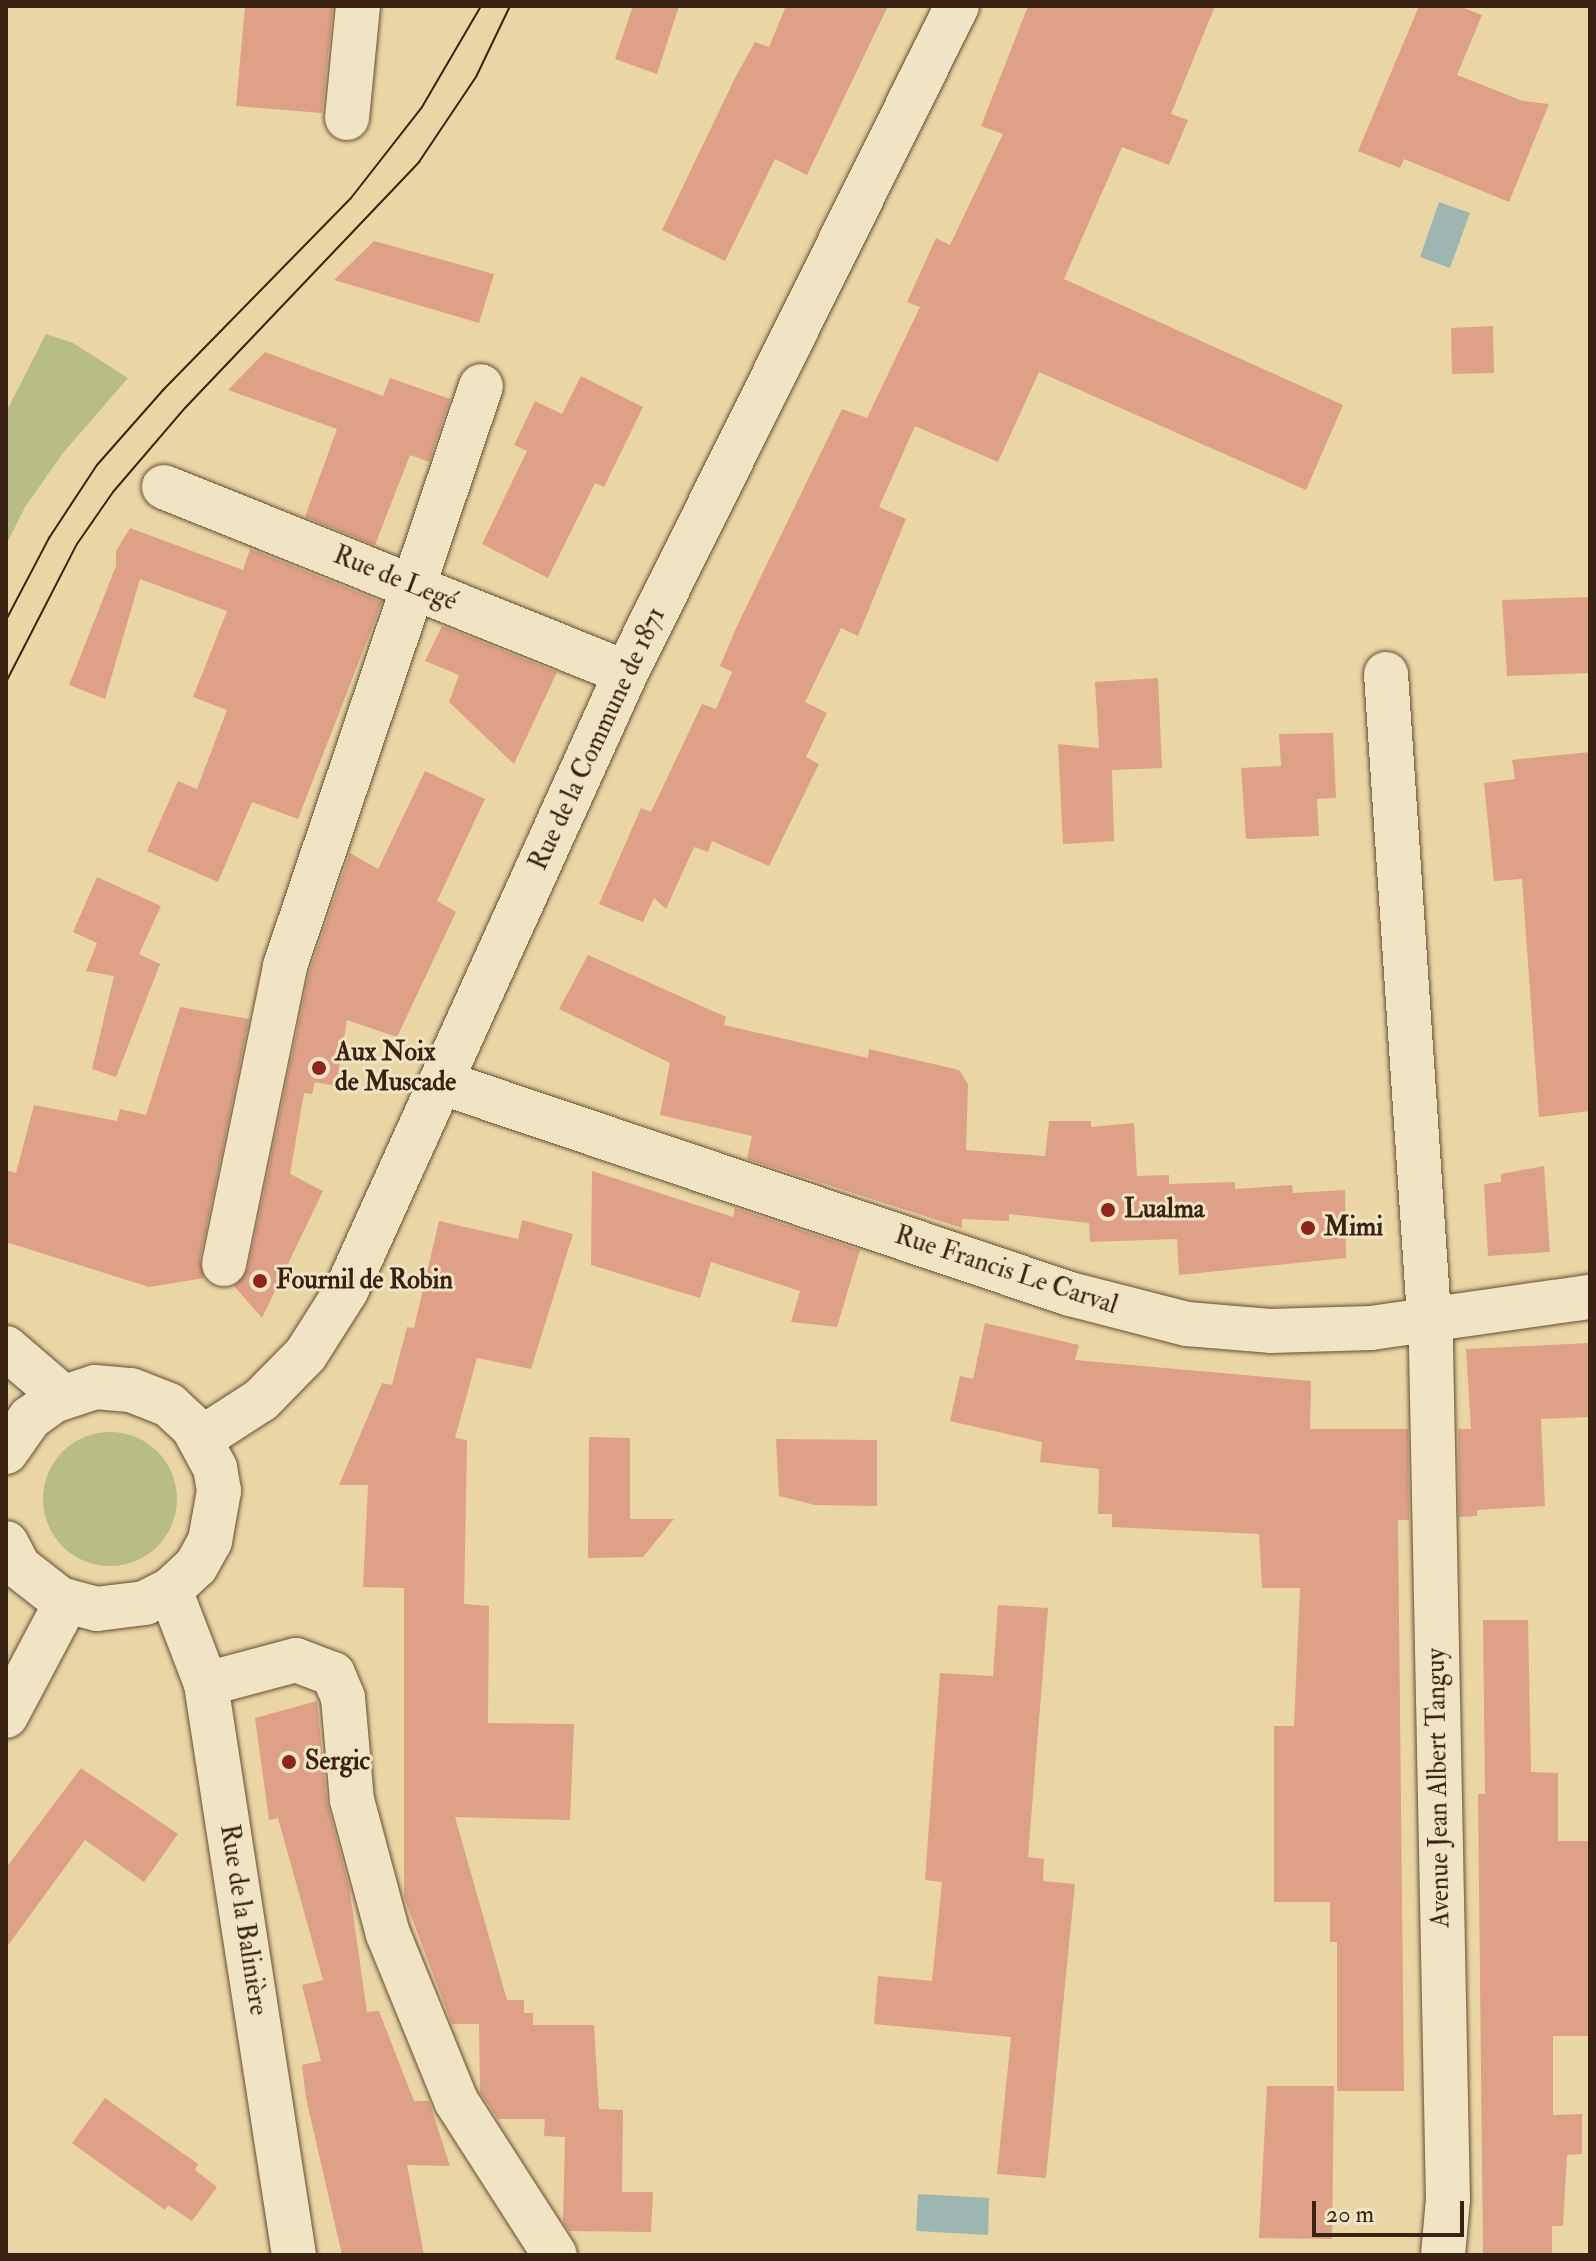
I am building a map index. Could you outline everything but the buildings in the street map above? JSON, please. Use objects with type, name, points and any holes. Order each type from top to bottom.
[{"type":"street","points":[[347,118],[358,6]]},
{"type":"street","name":"Rue de la Commune de 1871","points":[[202,1438],[261,1400],[306,1354],[332,1316],[443,1083],[626,673],[957,6]]},
{"type":"street","points":[[224,1264],[285,966],[481,386]]},
{"type":"street","name":"Rue de Legé","points":[[164,487],[626,673]]},
{"type":"street","name":"Avenue Jean Albert Tanguy","points":[[1386,674],[1427,1320],[1448,2199],[1443,2255]]},
{"type":"street","name":"Rue Francis Le Carval","points":[[443,1083],[1122,1309],[1258,1331],[1356,1329],[1590,1297]]},
{"type":"street","points":[[6,1348],[62,1396]]},
{"type":"street","points":[[6,1452],[30,1418],[62,1396],[95,1387],[143,1393],[169,1405],[202,1438],[215,1468],[218,1512],[196,1566],[170,1590],[120,1609],[67,1601],[27,1574],[6,1543]]},
{"type":"street","name":"Rue de la Balinière","points":[[170,1590],[206,1684],[294,2255]]},
{"type":"street","points":[[6,1716],[67,1601]]},
{"type":"street","points":[[206,1684],[296,1660],[333,1674],[343,1698],[352,1800],[388,1934],[456,2101],[555,2255]]},
{"type":"green space","points":[[46,334],[73,343],[128,378],[63,453],[25,507],[6,545],[6,412]]},
{"type":"green space","points":[[110,1432],[136,1437],[157,1452],[172,1473],[177,1499],[172,1525],[157,1546],[136,1561],[110,1566],[84,1561],[63,1546],[48,1525],[43,1499],[48,1473],[63,1452],[84,1437]]},
{"type":"water","points":[[1439,202],[1470,213],[1450,268],[1420,257]]},
{"type":"water","points":[[918,2194],[989,2198],[988,2235],[916,2231]]},
{"type":"tram line","points":[[6,620],[49,538],[97,465],[164,389],[351,198],[422,107],[481,6]]},
{"type":"tram line","points":[[6,682],[77,544],[113,492],[185,408],[419,162],[476,77],[510,6]]},
{"type":"place","name":"Aux Noix de Muscade","points":[[319,1068]]},
{"type":"place","name":"Lualma","points":[[1108,1210]]},
{"type":"place","name":"Mimi","points":[[1308,1228]]},
{"type":"place","name":"Fournil de Robin","points":[[260,1281]]},
{"type":"place","name":"Sergic","points":[[289,1762]]}]
